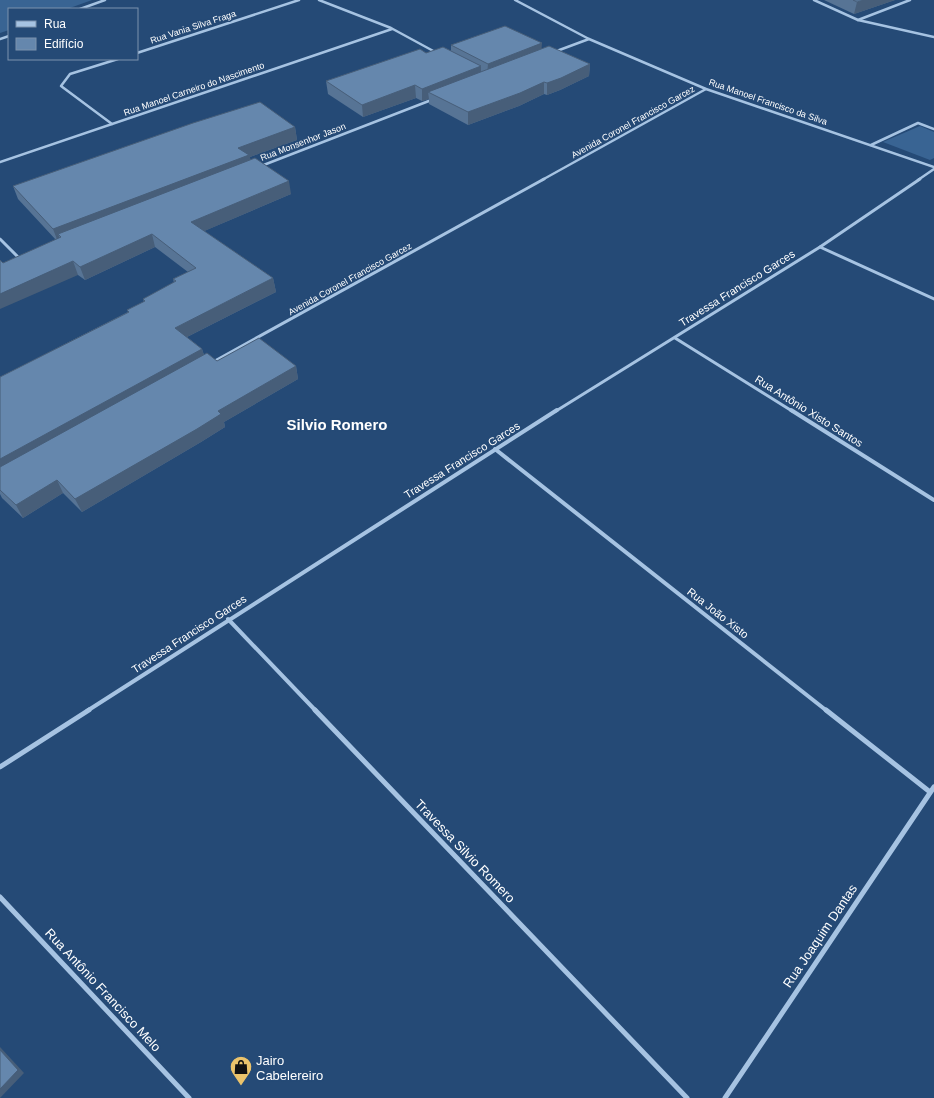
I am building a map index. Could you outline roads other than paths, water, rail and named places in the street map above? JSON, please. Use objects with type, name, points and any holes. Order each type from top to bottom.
[{"type":"street","points":[[83,8],[105,0]]},
{"type":"street","name":"Rua Vania Silva Fraga","points":[[138,53],[299,0]]},
{"type":"street","points":[[319,0],[392,29],[439,54]]},
{"type":"street","name":"Rua Manoel Francisco da Silva","points":[[514,0],[589,39],[706,90],[871,144],[934,168]]},
{"type":"street","points":[[814,0],[858,20],[934,37]]},
{"type":"street","points":[[858,20],[910,0]]},
{"type":"street","name":"Rua Manoel Carneiro do Nascimento","points":[[0,162],[392,29]]},
{"type":"street","points":[[552,53],[589,39]]},
{"type":"street","points":[[112,124],[61,86],[70,74],[115,60]]},
{"type":"street","name":"Avenida Coronel Francisco Garcez","points":[[210,364],[706,90]]},
{"type":"street","name":"Rua Monsenhor Jason","points":[[256,168],[441,96]]},
{"type":"street","points":[[871,144],[918,123],[934,129]]},
{"type":"street","name":"Travessa Francisco Garces","points":[[0,767],[496,448],[820,247],[934,168]]},
{"type":"street","points":[[0,239],[21,260]]},
{"type":"street","points":[[820,247],[934,299]]},
{"type":"street","points":[[14,263],[29,257]]},
{"type":"street","name":"Rua Antônio Xisto Santos","points":[[675,338],[934,500]]},
{"type":"street","name":"Rua João Xisto","points":[[496,448],[930,792]]},
{"type":"street","name":"Travessa Silvio Romero","points":[[228,619],[687,1098]]},
{"type":"street","name":"Rua Joaquim Dantas","points":[[725,1098],[934,787]]},
{"type":"street","name":"Rua Antônio Francisco Melo","points":[[0,897],[189,1098]]},
{"type":"place","name":"Jairo Cabelereiro","points":[[241,1086]]},
{"type":"district","name":"Silvio Romero","points":[[337,424]]}]
